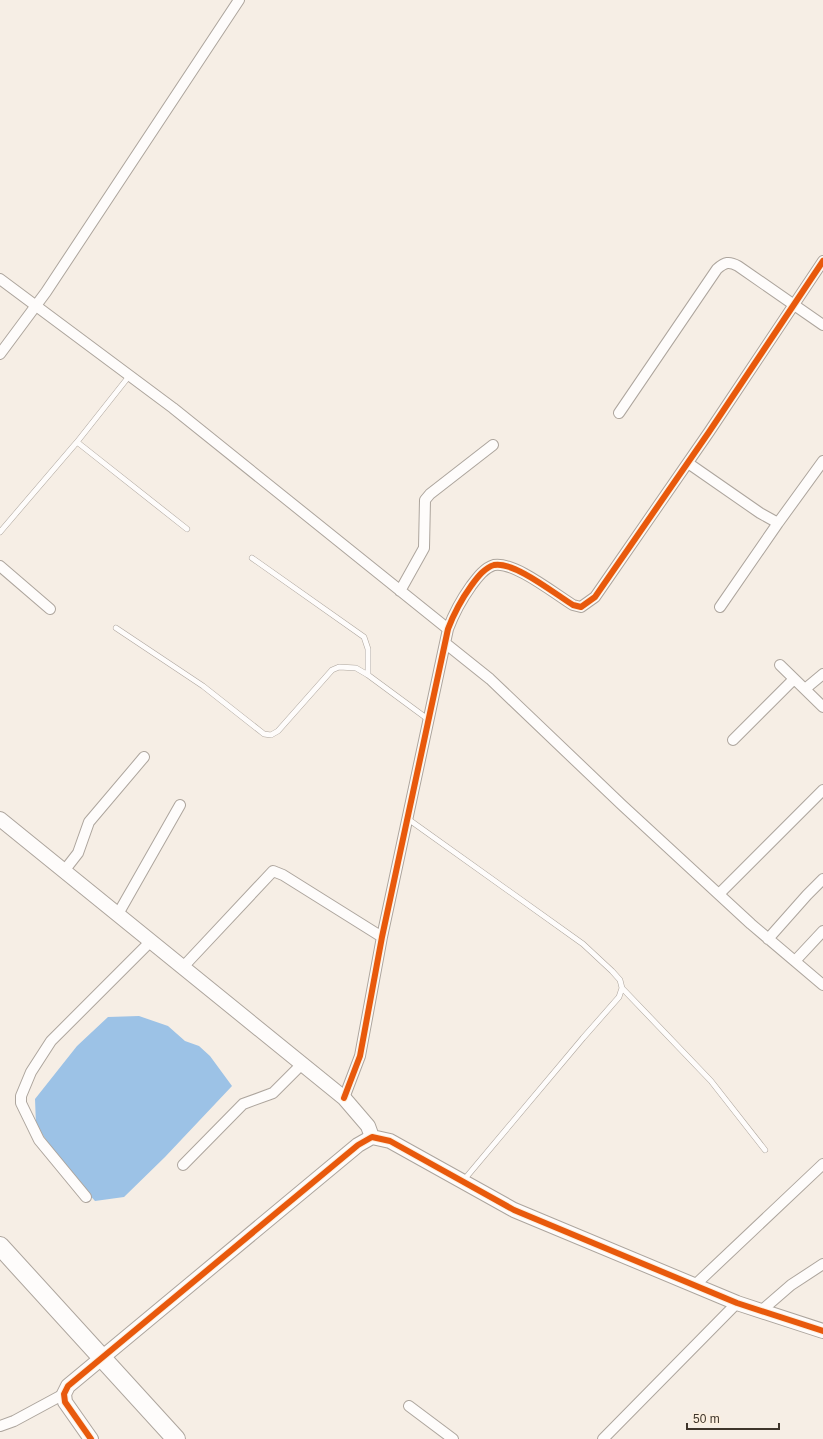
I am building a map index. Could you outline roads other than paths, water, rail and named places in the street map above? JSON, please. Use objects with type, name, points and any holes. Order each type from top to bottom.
[{"type":"highway","points":[[0,1246],[176,1439]]},
{"type":"street","points":[[0,354],[37,305],[239,0]]},
{"type":"street","points":[[344,1098],[360,1056],[382,936],[448,629],[453,616],[467,592],[482,572],[493,565],[510,567],[573,604],[581,607],[595,597],[688,463],[823,261]]},
{"type":"street","points":[[619,413],[717,268],[723,263],[730,262],[738,266],[823,325]]},
{"type":"street","points":[[0,279],[130,375],[448,629]]},
{"type":"street","points":[[400,591],[424,548],[425,500],[430,494],[493,446]]},
{"type":"street","points":[[720,607],[823,461]]},
{"type":"street","points":[[688,463],[760,513],[778,523]]},
{"type":"street","points":[[0,566],[50,609]]},
{"type":"street","points":[[445,643],[490,679],[719,894],[768,939],[823,985]]},
{"type":"street","points":[[780,665],[823,706]]},
{"type":"street","points":[[805,690],[823,674]]},
{"type":"street","points":[[733,740],[794,679]]},
{"type":"street","points":[[64,871],[80,850],[89,822],[144,757]]},
{"type":"street","points":[[719,894],[823,790]]},
{"type":"street","points":[[118,914],[180,805]]},
{"type":"street","points":[[0,820],[344,1098],[368,1126],[372,1137]]},
{"type":"street","points":[[183,967],[273,871],[283,875],[382,936]]},
{"type":"street","points":[[768,939],[823,879]]},
{"type":"street","points":[[795,961],[823,931]]},
{"type":"street","points":[[86,1197],[39,1140],[21,1103],[21,1096],[31,1072],[51,1041],[151,941]]},
{"type":"street","points":[[183,1165],[243,1104],[273,1093],[302,1064]]},
{"type":"street","points":[[91,1439],[65,1402],[64,1394],[68,1386],[358,1144],[372,1137],[390,1141],[514,1210],[737,1303],[823,1331]]},
{"type":"street","points":[[695,1285],[823,1164]]},
{"type":"street","points":[[761,1311],[791,1285],[823,1264]]},
{"type":"street","points":[[603,1439],[737,1303]]},
{"type":"street","points":[[0,1426],[14,1421],[64,1394]]},
{"type":"street","points":[[409,1406],[453,1439]]},
{"type":"lane","points":[[0,532],[77,442],[130,375]]},
{"type":"lane","points":[[77,442],[187,530]]},
{"type":"lane","points":[[252,558],[364,637],[368,649],[368,675]]},
{"type":"lane","points":[[116,628],[203,686],[264,734],[271,735],[278,730],[332,670],[339,667],[348,666],[356,668],[368,675],[429,720]]},
{"type":"lane","points":[[408,819],[583,944],[612,970],[620,980],[622,988],[711,1081],[765,1150]]},
{"type":"lane","points":[[463,1181],[619,997],[622,988]]},
{"type":"water","points":[[139,1016],[168,1026],[185,1041],[199,1046],[210,1056],[232,1086],[165,1157],[124,1197],[95,1201],[64,1166],[36,1125],[35,1099],[77,1046],[108,1017]]}]
